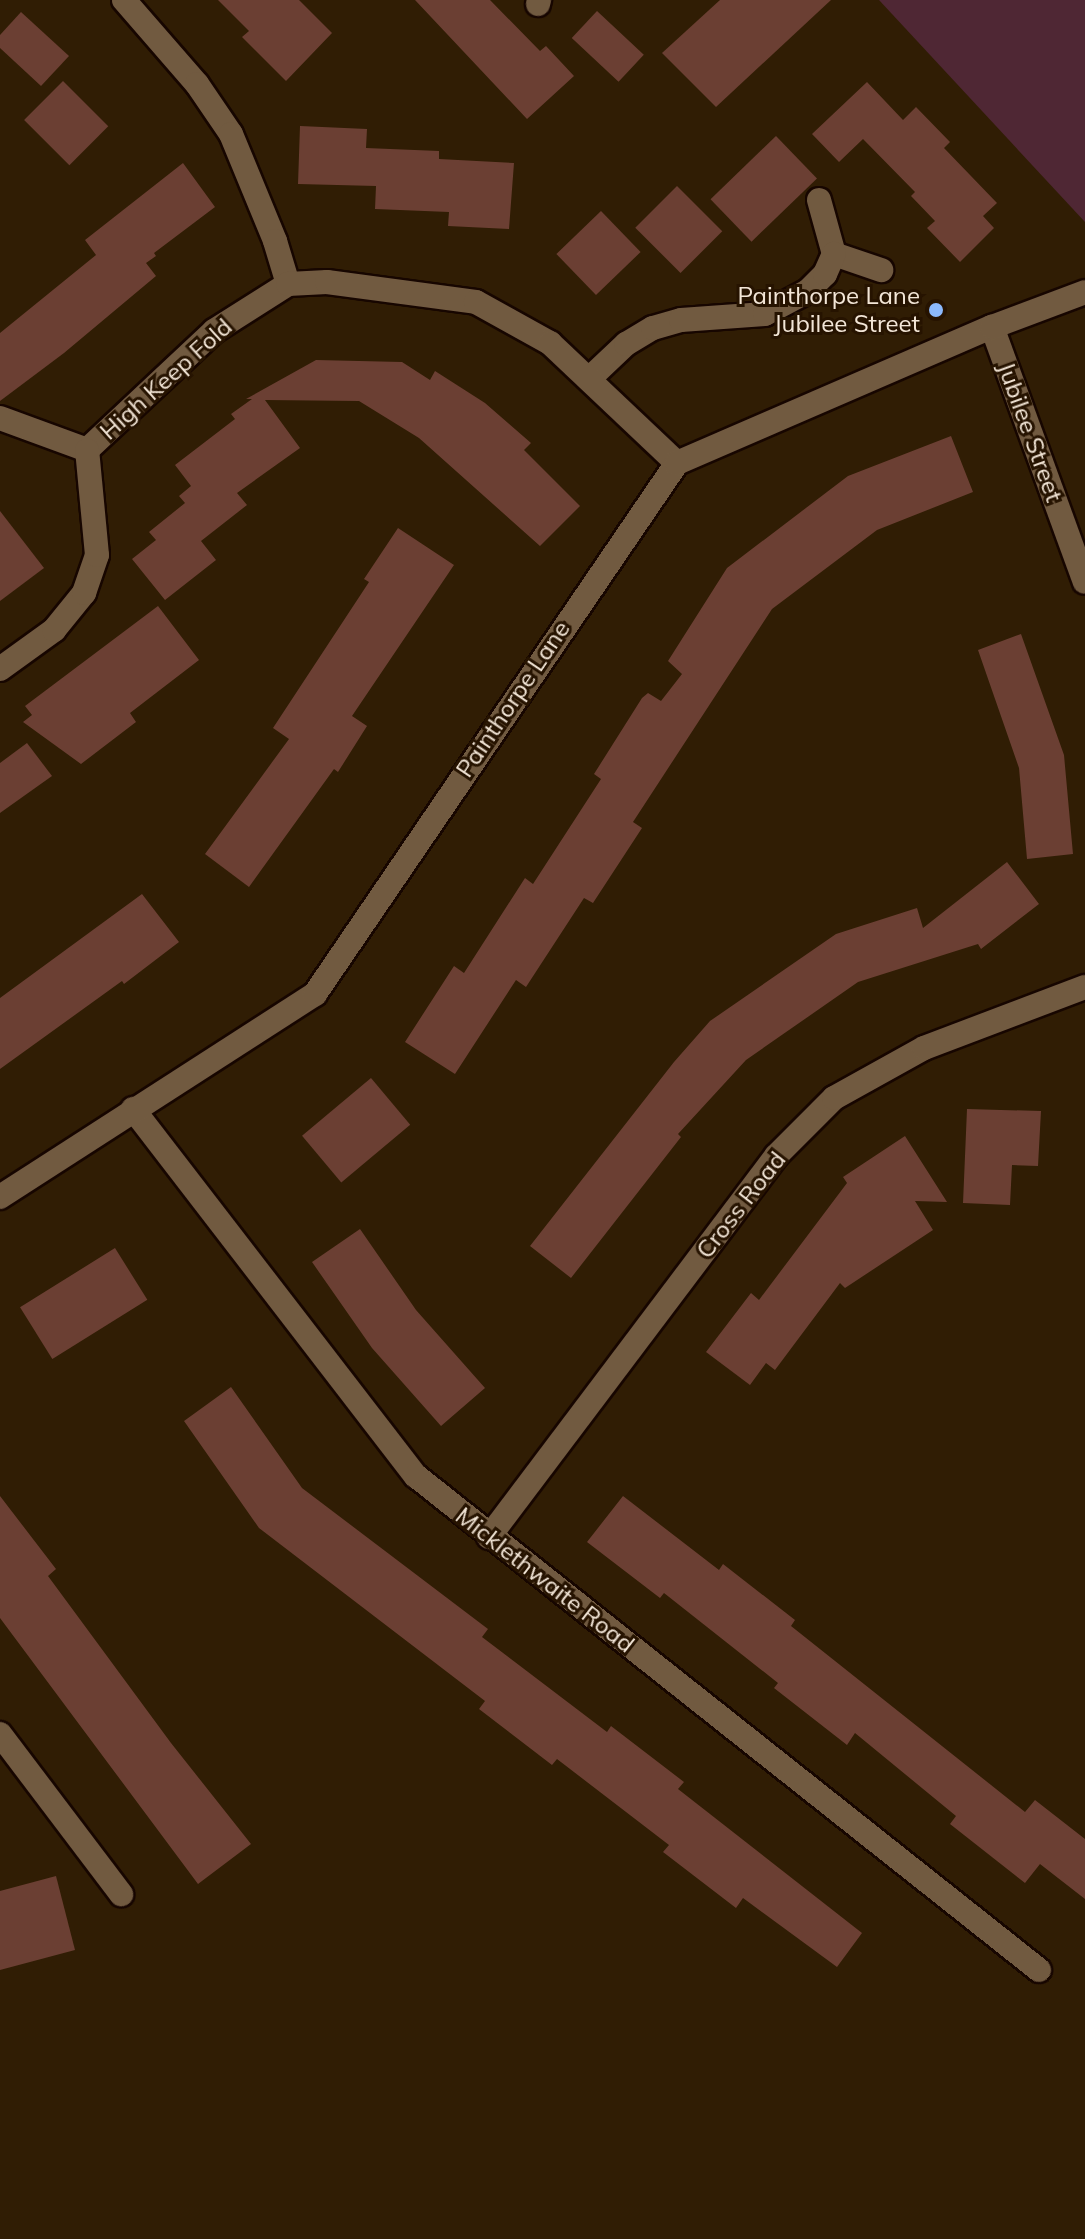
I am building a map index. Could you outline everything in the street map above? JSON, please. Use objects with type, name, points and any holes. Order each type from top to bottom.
[{"type":"street","points":[[124,0],[197,84],[231,134],[275,241],[288,284],[327,282],[476,302],[550,343],[677,463],[992,327],[1085,292]]},
{"type":"street","points":[[590,378],[626,344],[653,328],[681,320],[765,314],[808,291],[825,274],[834,254],[819,200]]},
{"type":"street","points":[[834,254],[881,270]]},
{"type":"street","name":"High Keep Fold","points":[[87,450],[214,331],[288,284]]},
{"type":"street","name":"Jubilee Street","points":[[992,327],[1085,582]]},
{"type":"street","name":"High Keep Fold","points":[[0,418],[87,450]]},
{"type":"street","name":"High Keep Fold","points":[[0,669],[54,630],[84,593],[97,555],[87,450]]},
{"type":"street","name":"Painthorpe Lane","points":[[0,1197],[315,994],[677,463]]},
{"type":"street","name":"Cross Road","points":[[489,1537],[776,1156],[834,1098],[924,1048],[1085,987]]},
{"type":"street","name":"Micklethwaite Road","points":[[133,1109],[416,1476],[489,1537],[1039,1970]]},
{"type":"street","points":[[0,1734],[7,1756],[121,1894]]},
{"type":"shaded area","points":[[879,0],[1085,0],[1085,222]]},
{"type":"building","points":[[218,0],[299,0],[332,33],[286,81],[242,37],[249,31]]},
{"type":"building","points":[[415,0],[490,0],[540,51],[546,46],[574,76],[527,119]]},
{"type":"building","points":[[720,0],[831,0],[716,107],[662,53]]},
{"type":"building","points":[[597,11],[644,55],[619,82],[572,38]]},
{"type":"building","points":[[21,12],[69,56],[41,86],[0,48],[0,35]]},
{"type":"building","points":[[63,81],[108,126],[69,165],[24,120]]},
{"type":"building","points":[[867,82],[903,120],[916,107],[950,142],[944,148],[997,203],[983,216],[994,228],[960,262],[927,228],[935,221],[911,196],[915,192],[863,139],[839,162],[812,134]]},
{"type":"building","points":[[300,126],[367,129],[366,148],[439,151],[439,159],[514,163],[509,229],[448,226],[449,212],[375,209],[376,186],[298,184]]},
{"type":"building","points":[[776,136],[817,178],[752,242],[711,199]]},
{"type":"building","points":[[183,163],[215,207],[154,253],[156,256],[146,263],[156,276],[64,353],[0,401],[0,333],[96,255],[85,240]]},
{"type":"building","points":[[677,186],[722,231],[681,273],[635,228]]},
{"type":"building","points":[[601,211],[641,252],[596,295],[556,254]]},
{"type":"building","points":[[316,360],[402,362],[430,380],[435,371],[485,403],[531,443],[524,450],[580,506],[540,546],[419,438],[359,401],[265,400],[300,448],[237,493],[247,505],[201,541],[216,560],[165,600],[132,559],[156,540],[149,532],[185,503],[179,496],[191,486],[175,465],[235,419],[231,414],[252,399],[246,399]]},
{"type":"building","points":[[951,436],[973,492],[877,530],[772,609],[633,822],[642,828],[593,903],[584,898],[526,987],[516,980],[455,1074],[405,1042],[454,966],[464,973],[525,878],[533,884],[601,779],[594,774],[642,698],[648,693],[661,701],[682,674],[668,661],[727,568],[848,476]]},
{"type":"building","points":[[0,511],[44,568],[0,601]]},
{"type":"building","points":[[398,528],[454,565],[352,716],[367,726],[338,772],[334,769],[249,887],[205,854],[289,739],[273,728],[369,582],[364,579]]},
{"type":"building","points":[[158,606],[199,660],[130,713],[136,722],[81,764],[23,722],[32,715],[25,706]]},
{"type":"building","points":[[1021,634],[1064,755],[1073,854],[1027,859],[1019,768],[978,650]]},
{"type":"building","points":[[27,743],[52,776],[0,813],[0,763]]},
{"type":"building","points":[[1007,862],[1039,904],[981,949],[978,944],[858,982],[746,1060],[678,1134],[681,1137],[571,1278],[530,1246],[674,1062],[710,1021],[836,934],[917,908],[923,928]]},
{"type":"building","points":[[142,894],[179,942],[124,984],[122,981],[0,1069],[0,998]]},
{"type":"building","points":[[371,1078],[410,1125],[341,1183],[302,1136]]},
{"type":"building","points":[[967,1109],[1041,1111],[1038,1166],[1012,1165],[1010,1205],[963,1203]]},
{"type":"building","points":[[905,1136],[947,1202],[915,1201],[933,1230],[845,1288],[840,1283],[775,1370],[766,1363],[750,1385],[706,1352],[751,1293],[759,1300],[847,1183],[843,1177]]},
{"type":"building","points":[[360,1229],[416,1310],[485,1388],[441,1426],[372,1348],[312,1262]]},
{"type":"building","points":[[115,1248],[147,1300],[52,1359],[20,1307]]},
{"type":"building","points":[[231,1387],[302,1488],[488,1629],[482,1637],[607,1732],[611,1726],[684,1782],[678,1789],[862,1933],[837,1967],[743,1898],[736,1908],[663,1852],[669,1845],[557,1759],[552,1765],[479,1709],[485,1701],[259,1528],[184,1421]]},
{"type":"building","points":[[0,1496],[56,1569],[48,1576],[171,1743],[251,1844],[198,1884],[0,1618]]},
{"type":"building","points":[[623,1496],[719,1570],[723,1564],[795,1620],[791,1626],[1025,1812],[1035,1800],[1085,1839],[1085,1899],[1040,1864],[1025,1883],[950,1824],[956,1816],[855,1733],[847,1745],[774,1688],[778,1683],[664,1593],[660,1598],[587,1542]]},
{"type":"building","points":[[56,1876],[75,1950],[0,1970],[0,1891]]},
{"type":"place","name":"Painthorpe Lane Jubilee Street","points":[[936,310]]}]
